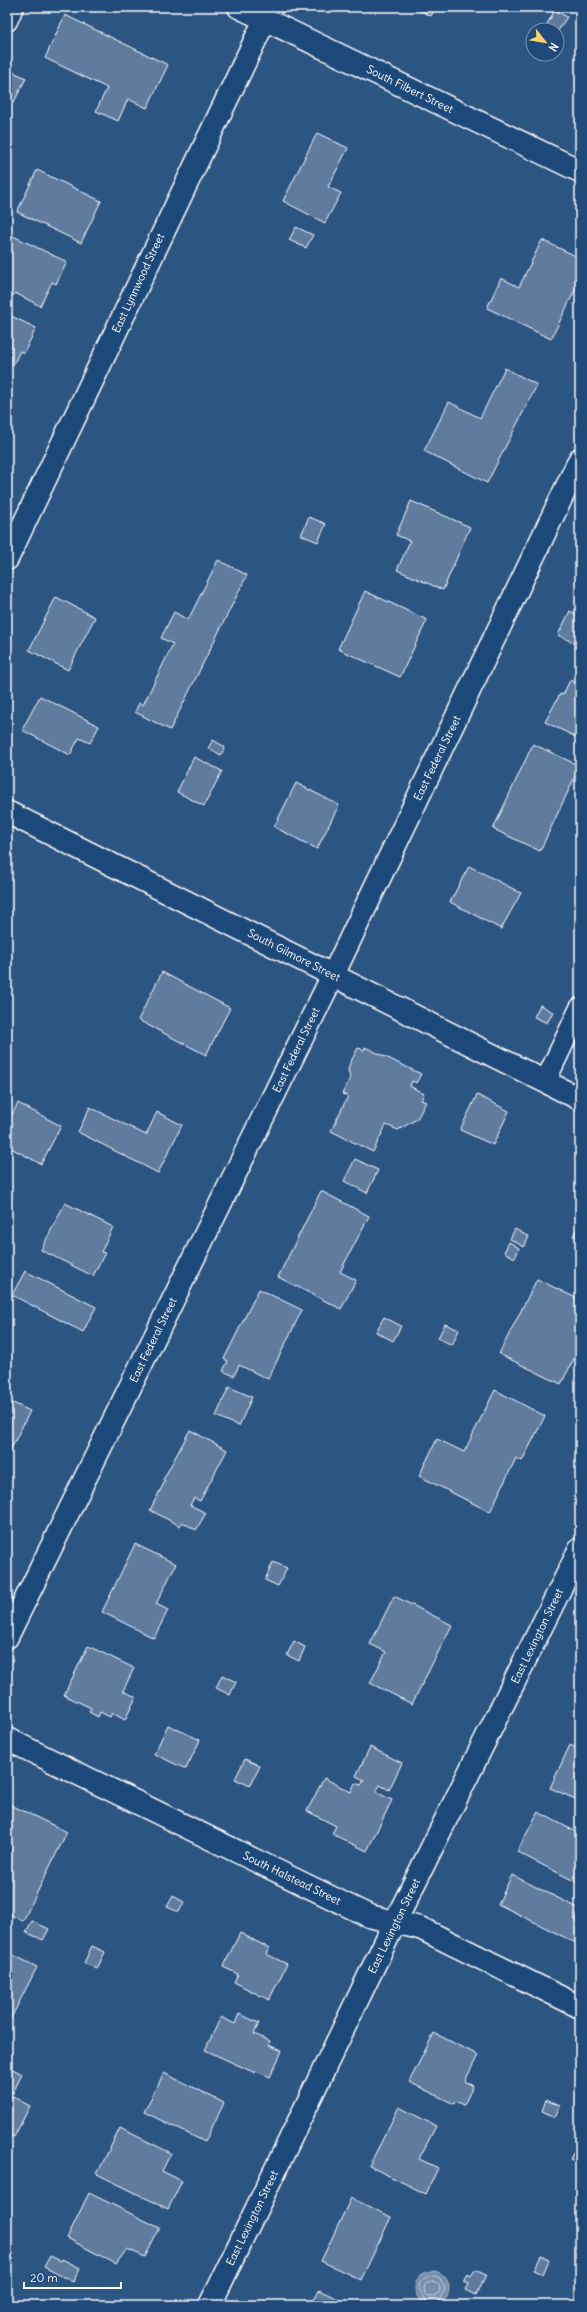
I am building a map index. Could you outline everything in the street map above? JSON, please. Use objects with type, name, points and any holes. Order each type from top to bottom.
[{"type":"street","name":"South Filbert Street","points":[[239,7],[268,13],[580,171]]},
{"type":"street","name":"East Lynnwood Street","points":[[7,559],[268,13]]},
{"type":"street","name":"East Federal Street","points":[[7,1637],[333,975],[580,460]]},
{"type":"street","name":"South Gilmore Street","points":[[7,812],[580,1099]]},
{"type":"street","name":"East Lexington Street","points":[[210,2305],[395,1922],[580,1549]]},
{"type":"street","name":"South Halstead Street","points":[[7,1739],[369,1916],[420,1928],[580,2007]]},
{"type":"lane","points":[[7,21],[13,7]]},
{"type":"lane","points":[[545,1082],[580,1008]]},
{"type":"water","points":[[429,2271],[435,2271],[444,2276],[448,2282],[448,2294],[444,2300],[435,2305],[429,2305],[420,2300],[415,2291],[415,2285],[420,2276]]},
{"type":"building","points":[[412,7],[436,7],[431,16]]},
{"type":"building","points":[[555,10],[567,17],[564,22],[548,22]]},
{"type":"building","points":[[65,15],[168,65],[147,108],[128,99],[118,121],[96,111],[107,88],[45,58]]},
{"type":"building","points":[[9,70],[26,78],[14,102],[7,99]]},
{"type":"building","points":[[317,133],[348,148],[328,187],[341,193],[325,223],[283,201]]},
{"type":"building","points":[[37,170],[101,201],[81,243],[17,212]]},
{"type":"building","points":[[296,227],[313,235],[306,248],[289,240]]},
{"type":"building","points":[[7,233],[67,262],[56,284],[52,282],[40,306],[15,293],[13,296],[7,293]]},
{"type":"building","points":[[542,240],[580,258],[580,280],[551,339],[487,308],[501,278],[519,287]]},
{"type":"building","points":[[7,314],[36,328],[24,353],[20,351],[13,365],[9,363],[7,367]]},
{"type":"building","points":[[505,368],[537,385],[487,483],[424,451],[449,402],[480,418]]},
{"type":"building","points":[[411,501],[470,527],[443,590],[397,570],[410,541],[396,535]]},
{"type":"building","points":[[309,517],[326,524],[318,542],[301,535]]},
{"type":"building","points":[[218,560],[247,575],[170,730],[135,712],[139,703],[143,705],[173,644],[161,638],[174,612],[188,620]]},
{"type":"building","points":[[365,591],[427,620],[400,677],[338,649]]},
{"type":"building","points":[[56,597],[95,617],[68,670],[29,650]]},
{"type":"building","points":[[570,611],[580,616],[580,646],[558,635]]},
{"type":"building","points":[[570,680],[580,685],[580,739],[545,722],[560,694],[563,695]]},
{"type":"building","points":[[40,696],[99,726],[90,743],[79,738],[70,755],[22,730]]},
{"type":"building","points":[[213,740],[225,747],[221,755],[208,748]]},
{"type":"building","points":[[533,744],[580,766],[540,851],[493,829]]},
{"type":"building","points":[[194,757],[222,771],[204,806],[177,792]]},
{"type":"building","points":[[296,783],[339,805],[317,849],[274,827]]},
{"type":"building","points":[[469,866],[521,893],[501,929],[450,902]]},
{"type":"building","points":[[162,972],[230,1008],[206,1055],[138,1020]]},
{"type":"building","points":[[540,1005],[553,1012],[547,1023],[534,1017]]},
{"type":"building","points":[[365,1047],[421,1074],[416,1083],[412,1081],[410,1086],[424,1094],[421,1100],[426,1102],[417,1119],[398,1130],[386,1125],[373,1152],[331,1131],[348,1096],[342,1094],[350,1078],[348,1069],[350,1063],[358,1048],[364,1050]]},
{"type":"building","points":[[477,1095],[509,1111],[493,1145],[460,1130]]},
{"type":"building","points":[[18,1103],[61,1126],[41,1164],[7,1146],[7,1124]]},
{"type":"building","points":[[90,1107],[146,1135],[157,1112],[182,1125],[158,1173],[78,1132]]},
{"type":"building","points":[[355,1159],[378,1170],[367,1193],[344,1181]]},
{"type":"building","points":[[321,1191],[369,1216],[340,1272],[356,1280],[341,1309],[278,1277]]},
{"type":"building","points":[[65,1203],[113,1227],[101,1252],[105,1253],[93,1276],[41,1250]]},
{"type":"building","points":[[580,1222],[580,1239],[573,1236]]},
{"type":"building","points":[[515,1229],[529,1237],[524,1247],[510,1239]]},
{"type":"building","points":[[509,1242],[519,1248],[515,1258],[504,1252]]},
{"type":"building","points":[[25,1271],[96,1307],[83,1332],[12,1295]]},
{"type":"building","points":[[537,1279],[580,1300],[580,1347],[561,1384],[499,1354]]},
{"type":"building","points":[[259,1289],[302,1310],[268,1379],[239,1365],[234,1376],[223,1371],[228,1361],[224,1359]]},
{"type":"building","points":[[384,1317],[401,1326],[393,1341],[376,1332]]},
{"type":"building","points":[[445,1324],[459,1330],[452,1345],[438,1338]]},
{"type":"building","points":[[229,1387],[252,1397],[239,1426],[216,1416]]},
{"type":"building","points":[[495,1390],[545,1416],[522,1461],[516,1458],[490,1512],[419,1476],[437,1439],[464,1452]]},
{"type":"building","points":[[7,1400],[30,1411],[7,1457]]},
{"type":"building","points":[[190,1430],[227,1450],[200,1501],[194,1498],[190,1505],[206,1513],[196,1530],[182,1522],[180,1526],[150,1510],[165,1481],[163,1480]]},
{"type":"building","points":[[135,1544],[176,1564],[156,1604],[168,1610],[154,1638],[102,1612]]},
{"type":"building","points":[[273,1562],[287,1568],[278,1586],[265,1580]]},
{"type":"building","points":[[394,1596],[452,1625],[412,1704],[370,1683],[386,1652],[370,1644]]},
{"type":"building","points":[[294,1641],[305,1647],[299,1661],[287,1655]]},
{"type":"building","points":[[88,1646],[134,1668],[123,1691],[136,1697],[125,1720],[112,1713],[110,1717],[100,1712],[98,1717],[89,1712],[91,1708],[64,1695]]},
{"type":"building","points":[[222,1675],[236,1682],[230,1695],[216,1688]]},
{"type":"building","points":[[168,1725],[200,1740],[186,1769],[154,1754]]},
{"type":"building","points":[[570,1745],[580,1750],[580,1801],[550,1788]]},
{"type":"building","points":[[370,1747],[402,1763],[389,1790],[380,1785],[376,1792],[392,1800],[367,1851],[332,1834],[336,1826],[307,1811],[324,1778],[351,1792],[355,1783],[361,1785],[364,1780],[356,1776]]},
{"type":"building","points":[[245,1759],[260,1766],[250,1786],[235,1779]]},
{"type":"building","points":[[9,1804],[67,1832],[23,1921],[7,1913],[7,1808]]},
{"type":"building","points":[[538,1812],[580,1834],[580,1884],[517,1852]]},
{"type":"building","points":[[512,1875],[580,1909],[580,1945],[498,1904]]},
{"type":"building","points":[[173,1896],[184,1902],[179,1912],[167,1907]]},
{"type":"building","points":[[32,1921],[49,1929],[43,1940],[26,1932]]},
{"type":"building","points":[[240,1933],[269,1948],[266,1954],[287,1964],[269,2000],[234,1982],[238,1974],[223,1967]]},
{"type":"building","points":[[92,1946],[105,1952],[97,1969],[84,1963]]},
{"type":"building","points":[[7,1952],[37,1967],[7,2026]]},
{"type":"building","points":[[239,2014],[259,2023],[254,2034],[270,2041],[269,2045],[282,2051],[270,2077],[256,2071],[255,2073],[205,2050],[221,2017],[235,2024]]},
{"type":"building","points":[[434,2033],[478,2055],[465,2081],[473,2086],[464,2105],[456,2101],[454,2104],[409,2082]]},
{"type":"building","points":[[7,2066],[22,2074],[13,2093],[7,2090]]},
{"type":"building","points":[[164,2073],[224,2103],[205,2142],[144,2112]]},
{"type":"building","points":[[10,2095],[30,2106],[14,2137],[7,2134],[7,2101]]},
{"type":"building","points":[[546,2100],[560,2106],[555,2117],[542,2111]]},
{"type":"building","points":[[399,2107],[436,2126],[419,2159],[438,2168],[426,2194],[369,2166]]},
{"type":"building","points":[[120,2128],[171,2153],[162,2171],[182,2181],[168,2209],[97,2174]]},
{"type":"building","points":[[576,2148],[580,2150],[580,2163],[570,2159]]},
{"type":"building","points":[[89,2193],[160,2228],[145,2257],[127,2249],[116,2264],[67,2238]]},
{"type":"building","points":[[351,2198],[391,2217],[361,2280],[321,2261]]},
{"type":"building","points":[[50,2256],[61,2261],[62,2259],[80,2268],[73,2282],[44,2267]]},
{"type":"building","points":[[541,2256],[549,2260],[543,2274],[534,2270]]},
{"type":"building","points":[[475,2270],[486,2275],[476,2295],[466,2290],[469,2283],[464,2281],[468,2274],[471,2276]]},
{"type":"building","points":[[319,2290],[350,2305],[311,2305]]}]
